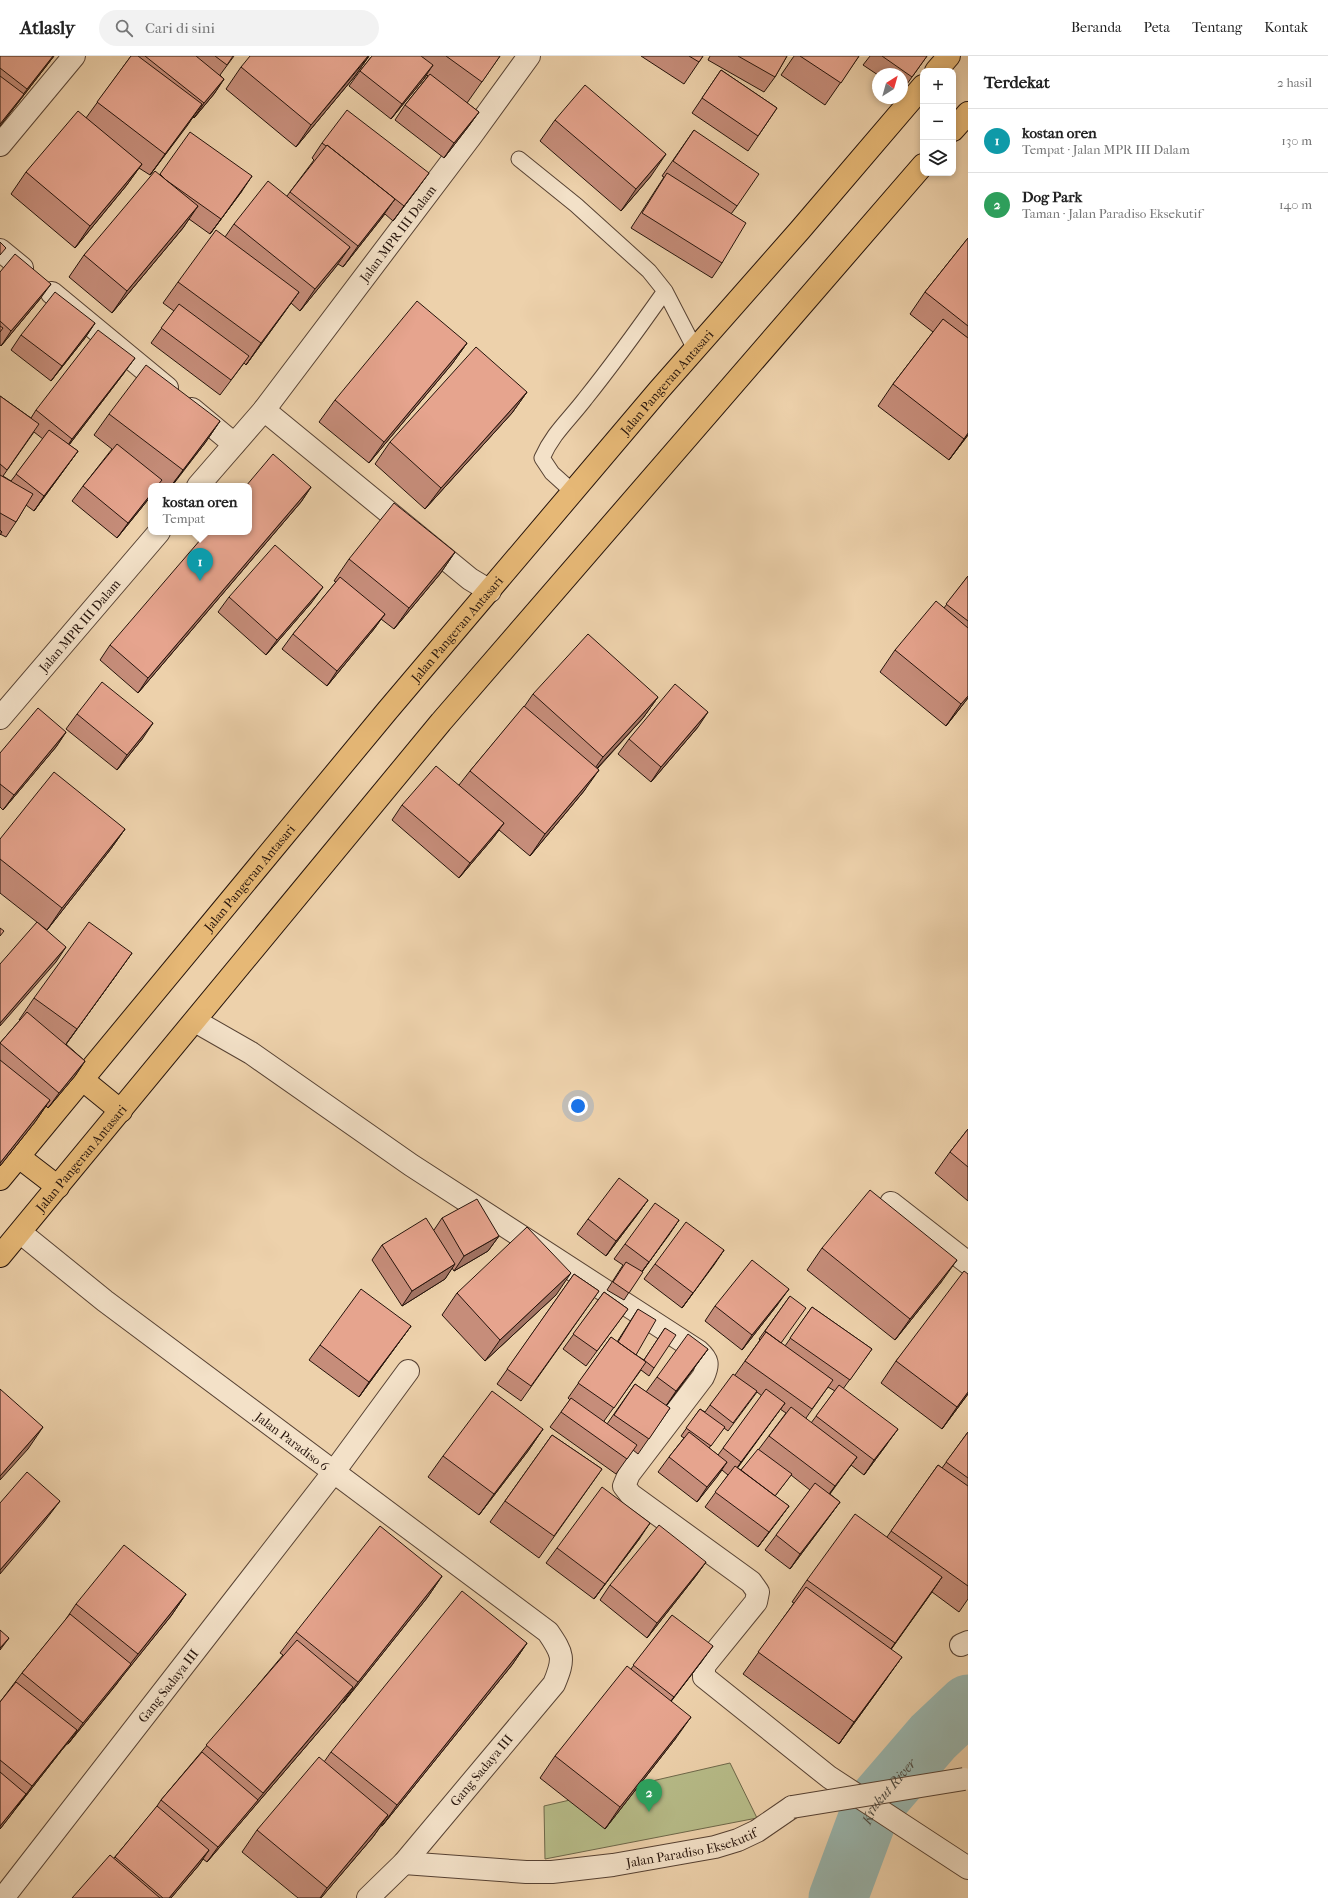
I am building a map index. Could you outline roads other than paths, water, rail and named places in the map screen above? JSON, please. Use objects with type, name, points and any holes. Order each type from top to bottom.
[{"type":"main road","points":[[939,68],[949,56]]},
{"type":"main road","name":"Jalan Pangeran Antasari","points":[[0,1179],[387,711],[573,492],[920,89]]},
{"type":"main road","points":[[956,127],[968,113]]},
{"type":"main road","name":"Jalan Pangeran Antasari","points":[[0,1256],[446,716],[920,168]]},
{"type":"main road","points":[[83,1080],[121,1111]]},
{"type":"main road","points":[[19,1157],[58,1187]]},
{"type":"street","points":[[0,145],[74,56]]},
{"type":"street","name":"Jalan MPR III Dalam","points":[[201,483],[264,410],[471,136],[528,56]]},
{"type":"street","points":[[0,250],[22,268]]},
{"type":"street","points":[[52,293],[234,444]]},
{"type":"street","points":[[264,410],[470,580],[490,591]]},
{"type":"street","name":"Jalan MPR III Dalam","points":[[0,718],[156,535]]},
{"type":"street","points":[[194,1021],[251,1053],[410,1165],[691,1346],[705,1358],[708,1367],[704,1376],[629,1474],[624,1486],[632,1495],[751,1582],[758,1592],[756,1602],[704,1666],[704,1677],[829,1777],[900,1825],[968,1868]]},
{"type":"street","points":[[30,1108],[48,1121]]},
{"type":"street","points":[[891,1203],[968,1263]]},
{"type":"street","name":"Jalan Paradiso 6","points":[[20,1233],[106,1301],[333,1473],[548,1632],[561,1651]]},
{"type":"street","name":"Gang Sadaya III","points":[[3,1898],[333,1473],[408,1371]]},
{"type":"street","name":"Gang Sadaya III","points":[[368,1898],[404,1863],[554,1684],[560,1669],[561,1651]]},
{"type":"street","name":"Jalan Paradiso Eksekutif","points":[[404,1863],[546,1872],[613,1865],[716,1847],[738,1840],[757,1831],[792,1807],[966,1778]]},
{"type":"lane","points":[[519,159],[576,205],[644,266],[665,291],[695,350]]},
{"type":"lane","points":[[573,492],[552,473],[542,458],[550,440],[579,407],[626,347],[665,291]]},
{"type":"waterway","name":"Krukut River","points":[[838,1898],[871,1809],[933,1737],[968,1704]]},
{"type":"place","name":"kostan oren","points":[[200,581]]},
{"type":"place","name":"Dog Park","points":[[649,1812]]}]
